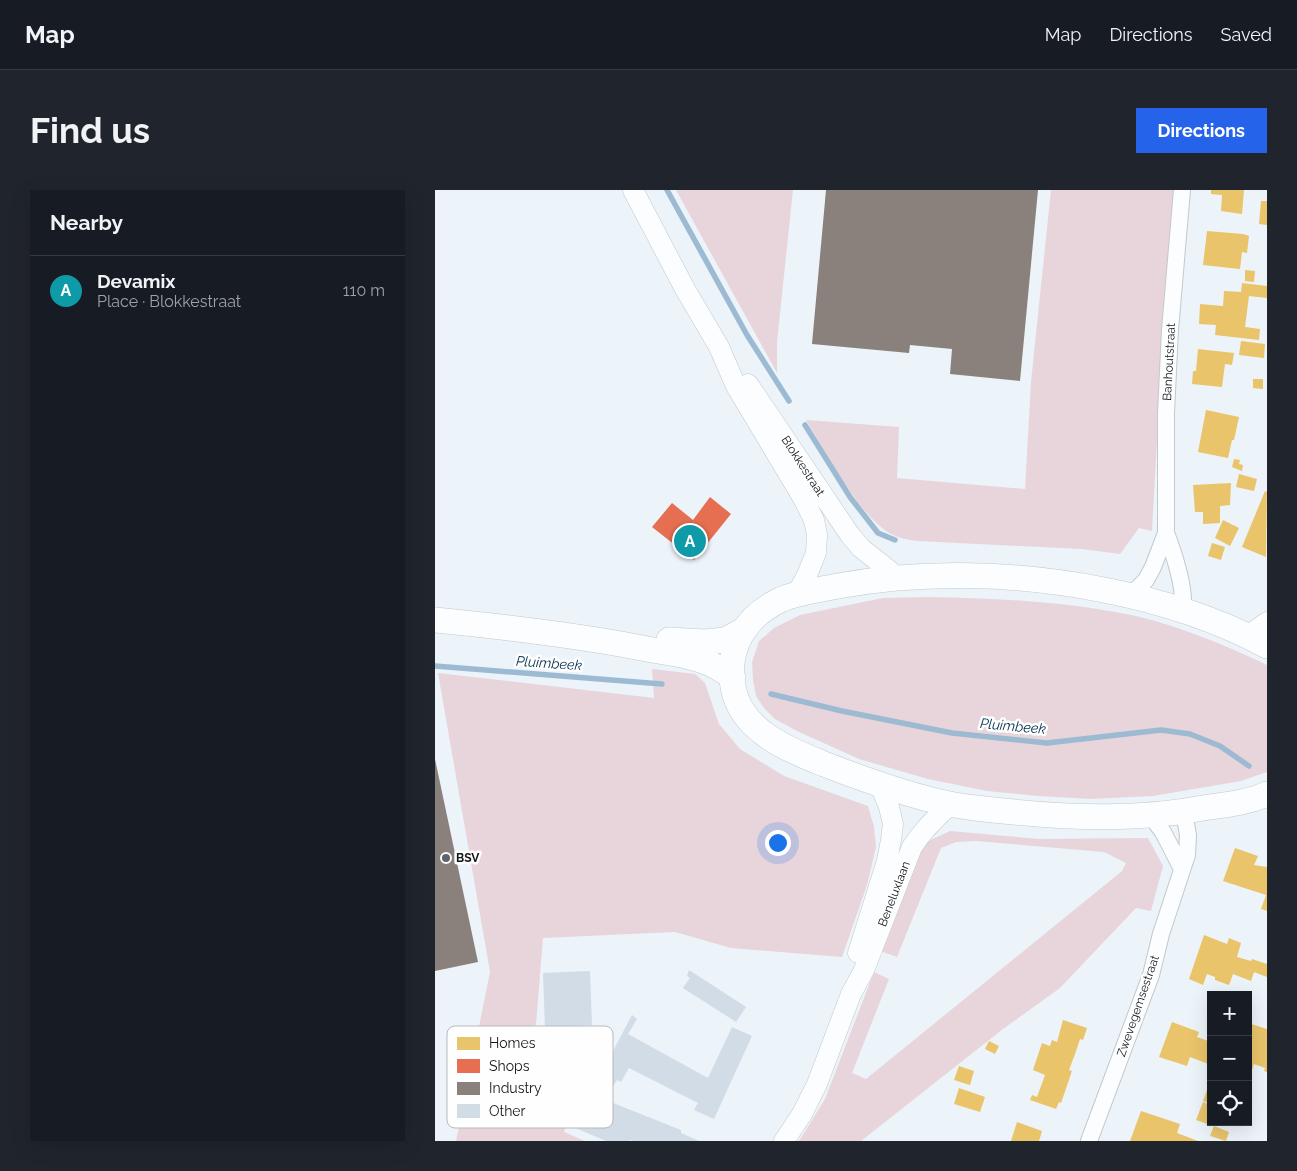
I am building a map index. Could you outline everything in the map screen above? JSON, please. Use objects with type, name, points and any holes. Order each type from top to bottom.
[{"type":"main road","points":[[1261,634],[1182,610],[1106,590],[1013,578],[923,576],[893,579],[800,593],[780,600],[767,608],[752,619],[742,631],[733,659],[733,688],[738,701],[752,724],[779,744],[802,755],[880,785],[951,804],[1030,814],[1082,817],[1150,815],[1184,812],[1243,801],[1267,794]]},
{"type":"main road","points":[[435,620],[594,638],[705,642],[725,640],[742,631]]},
{"type":"main road","points":[[594,638],[701,660],[720,667],[733,678]]},
{"type":"street","name":"Blokkestraat","points":[[633,190],[685,289],[719,347],[736,386],[803,498],[814,520],[817,535],[816,553],[801,586],[800,593]]},
{"type":"street","name":"Banhoutstraat","points":[[1133,597],[1135,590],[1146,580],[1153,567],[1166,534],[1166,413],[1170,330],[1181,190]]},
{"type":"street","name":"Blokkestraat","points":[[719,347],[744,377],[850,535],[861,548],[890,571],[893,579]]},
{"type":"street","name":"Banhoutstraat","points":[[1166,534],[1172,548],[1182,591],[1184,603],[1182,610]]},
{"type":"street","name":"Beneluxlaan","points":[[851,994],[854,967],[887,861],[891,840],[893,824],[889,807],[880,785]]},
{"type":"street","name":"Beneluxlaan","points":[[784,1141],[802,1114],[817,1084],[851,994],[864,970],[912,847],[921,832],[951,804]]},
{"type":"street","name":"Zwevegemsestraat","points":[[1089,1141],[1151,975],[1161,934],[1187,855],[1188,835],[1184,812]]},
{"type":"street","points":[[1150,815],[1163,832],[1181,869]]},
{"type":"shaded area","points":[[676,190],[793,190],[777,342],[777,373]]},
{"type":"shaded area","points":[[1051,190],[1175,190],[1166,279],[1152,531],[1139,528],[1120,554],[1082,549],[917,541],[891,534],[879,525],[855,499],[806,420],[899,427],[897,478],[1025,489],[1031,382]]},
{"type":"shaded area","points":[[928,597],[1033,602],[1085,607],[1136,616],[1203,637],[1267,665],[1267,772],[1241,781],[1153,796],[1091,799],[987,791],[928,779],[859,759],[775,719],[756,696],[752,662],[759,641],[774,628],[800,615],[883,598]]},
{"type":"shaded area","points":[[652,669],[695,674],[705,683],[719,724],[740,749],[784,776],[868,806],[874,827],[876,847],[867,885],[842,957],[731,948],[675,932],[543,938],[536,1025],[479,1026],[490,972],[438,673],[654,698]]},
{"type":"shaded area","points":[[950,831],[1039,839],[1148,838],[1163,866],[1151,911],[1136,908],[1060,988],[1003,1029],[861,1141],[799,1141],[825,1099],[874,972],[889,979],[852,1073],[866,1079],[1122,871],[1126,863],[1104,852],[976,841],[956,842],[941,848],[897,957],[880,951],[922,844]]},
{"type":"shaded area","points":[[459,1128],[565,1128],[564,1132],[585,1141],[456,1141]]},
{"type":"building: Homes","points":[[1211,190],[1244,190],[1242,214],[1221,211],[1222,195],[1211,194]]},
{"type":"building: Homes","points":[[1261,201],[1267,201],[1267,225],[1259,224]]},
{"type":"building: Homes","points":[[1207,231],[1249,236],[1247,253],[1242,252],[1240,269],[1203,265]]},
{"type":"building: Homes","points":[[1245,270],[1255,271],[1254,282],[1245,281]]},
{"type":"building: Homes","points":[[1242,283],[1267,286],[1267,298],[1249,296],[1245,327],[1260,329],[1259,340],[1215,335],[1216,325],[1199,324],[1200,304],[1223,306],[1224,291],[1241,292]]},
{"type":"building: Homes","points":[[1241,341],[1265,344],[1264,358],[1239,355]]},
{"type":"building: Homes","points":[[1198,349],[1234,353],[1232,365],[1225,364],[1222,387],[1192,384],[1193,371],[1196,371]]},
{"type":"building: Homes","points":[[1253,379],[1263,379],[1263,389],[1253,388]]},
{"type":"building: Homes","points":[[1206,410],[1239,417],[1228,458],[1198,452]]},
{"type":"building: Homes","points":[[1234,459],[1240,460],[1239,464],[1243,465],[1242,471],[1232,467]]},
{"type":"building: Homes","points":[[1239,474],[1257,479],[1254,491],[1236,487]]},
{"type":"building: Homes","points":[[1231,483],[1230,505],[1220,506],[1220,523],[1203,524],[1203,512],[1195,512],[1193,485]]},
{"type":"building: Homes","points":[[1265,491],[1267,492],[1266,557],[1242,547]]},
{"type":"building: Homes","points":[[1223,520],[1239,528],[1230,546],[1215,538]]},
{"type":"building: Homes","points":[[1212,543],[1225,547],[1221,560],[1208,556]]},
{"type":"building: Homes","points":[[1235,848],[1258,856],[1254,865],[1267,867],[1267,911],[1261,909],[1266,895],[1223,881]]},
{"type":"building: Homes","points":[[1204,935],[1227,944],[1229,938],[1241,943],[1237,957],[1267,964],[1267,977],[1254,972],[1251,981],[1233,974],[1229,985],[1215,980],[1215,977],[1207,974],[1203,985],[1189,979]]},
{"type":"building: Homes","points":[[1063,1020],[1087,1028],[1083,1040],[1080,1039],[1069,1070],[1072,1071],[1061,1103],[1059,1102],[1056,1109],[1030,1100],[1032,1095],[1037,1097],[1045,1075],[1033,1070],[1042,1043],[1050,1046],[1052,1040],[1057,1042]]},
{"type":"building: Homes","points":[[1172,1022],[1199,1032],[1197,1037],[1207,1041],[1207,1063],[1190,1057],[1187,1066],[1159,1057]]},
{"type":"building: Homes","points":[[1252,1024],[1267,1029],[1267,1072],[1264,1071],[1265,1068],[1254,1064],[1252,1070]]},
{"type":"building: Homes","points":[[989,1041],[999,1046],[995,1054],[985,1049]]},
{"type":"building: Homes","points":[[959,1066],[974,1071],[970,1085],[954,1080]]},
{"type":"building: Homes","points":[[959,1088],[985,1097],[980,1112],[954,1104]]},
{"type":"building: Homes","points":[[1207,1090],[1207,1102],[1203,1101]]},
{"type":"building: Homes","points":[[1203,1102],[1207,1104],[1207,1124],[1196,1120]]},
{"type":"building: Homes","points":[[1141,1111],[1180,1124],[1177,1133],[1198,1141],[1130,1141]]},
{"type":"building: Homes","points":[[1017,1122],[1042,1131],[1039,1141],[1011,1141]]},
{"type":"building: Homes","points":[[1214,1126],[1229,1132],[1226,1141],[1210,1136]]},
{"type":"building: Shops","points":[[710,497],[731,514],[694,560],[652,527],[672,503],[693,520]]},
{"type":"building: Industry","points":[[826,190],[1038,190],[1020,381],[950,374],[952,349],[910,345],[909,353],[812,344]]},
{"type":"building: Industry","name":"BSV","points":[[435,759],[478,962],[435,971]]},
{"type":"building: Other","points":[[689,970],[746,1007],[736,1022],[683,988],[690,978],[687,976]]},
{"type":"building: Other","points":[[590,971],[592,1025],[545,1026],[543,973]]},
{"type":"building: Other","points":[[632,1015],[637,1019],[628,1034],[708,1078],[732,1027],[752,1036],[714,1119],[694,1110],[698,1103],[629,1068],[621,1082],[617,1080],[613,1084],[613,1051]]},
{"type":"building: Other","points":[[613,1103],[681,1130],[681,1133],[699,1141],[630,1140],[606,1141],[575,1128],[613,1128]]},
{"type":"waterway","points":[[667,190],[747,335],[789,401]]},
{"type":"waterway","points":[[805,425],[850,497],[878,533],[895,540]]},
{"type":"waterway","name":"Pluimbeek","points":[[435,666],[662,684]]},
{"type":"waterway","name":"Pluimbeek","points":[[771,694],[842,711],[952,733],[1047,743],[1161,730],[1190,734],[1220,746],[1249,766]]},
{"type":"place","name":"Devamix","points":[[690,541]]},
{"type":"place","name":"BSV","points":[[446,858]]}]
